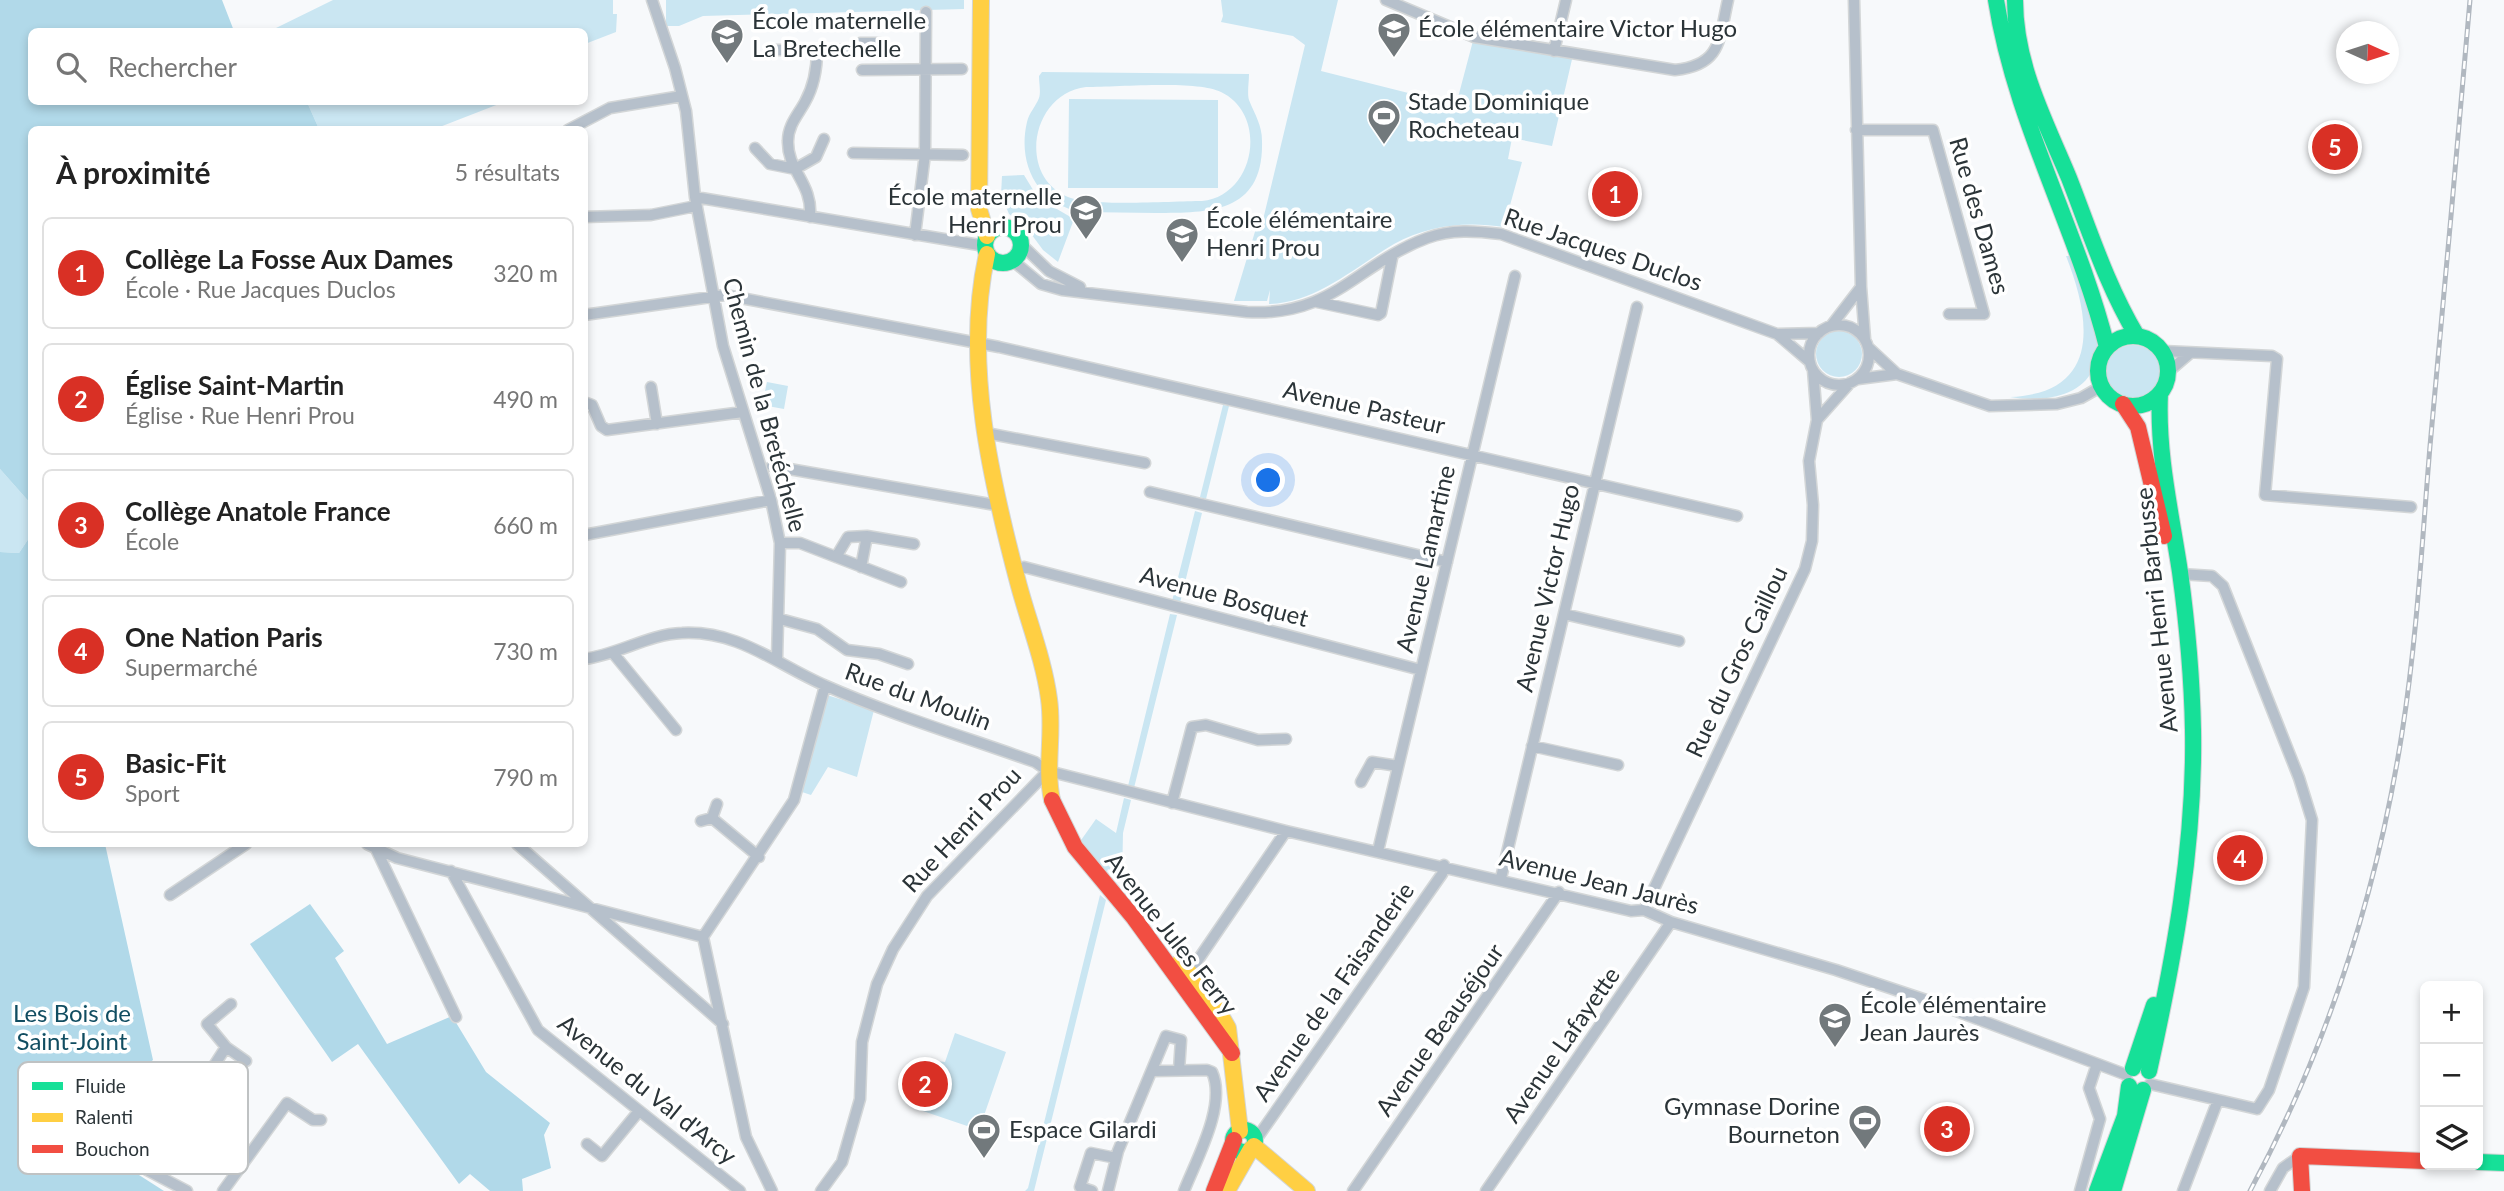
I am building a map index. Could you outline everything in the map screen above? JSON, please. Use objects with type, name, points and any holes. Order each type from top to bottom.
[{"type":"main road","points":[[981,0],[981,193],[995,248],[1016,233],[1021,244]]},
{"type":"main road","points":[[982,135],[993,0]]},
{"type":"main road","points":[[1996,0],[1999,35],[2010,78],[2043,171],[2094,295],[2107,347]]},
{"type":"main road","points":[[2015,0],[2017,31],[2041,111],[2114,295],[2137,336]]},
{"type":"main road","name":"Rue Henri Prou","points":[[1021,244],[1018,253],[995,248],[981,280],[980,389],[1001,506],[1049,699],[1051,722],[1048,771]]},
{"type":"main road","points":[[2137,336],[2156,344],[2163,351],[2168,372],[2160,393],[2143,404],[2123,404],[2107,394],[2102,386],[2099,365],[2107,347],[2117,340],[2137,336]]},
{"type":"main road","name":"Avenue Henri Barbusse","points":[[2097,1191],[2139,1079],[2182,913],[2191,811],[2192,697],[2180,574],[2158,434],[2160,393]]},
{"type":"main road","name":"Avenue Henri Barbusse","points":[[2113,1191],[2162,973],[2175,889],[2182,788],[2183,691],[2174,593],[2162,525],[2138,427],[2123,404]]},
{"type":"main road","name":"Avenue Jules Ferry","points":[[1048,771],[1053,802],[1065,836],[1186,977],[1222,1013],[1232,1053],[1237,1136],[1214,1191]]},
{"type":"main road","points":[[1237,1136],[1238,1149],[1253,1145]]},
{"type":"main road","points":[[1227,1191],[1253,1145]]},
{"type":"main road","points":[[1253,1145],[1307,1191]]},
{"type":"main road","points":[[2302,1191],[2300,1156],[2420,1161]]},
{"type":"main road","points":[[2483,1162],[2504,1163]]},
{"type":"street","name":"Chemin de la Bretéchelle","points":[[652,0],[682,96],[712,296],[743,412],[771,500],[780,543],[780,619],[776,659]]},
{"type":"street","points":[[1386,0],[1474,37],[1675,70],[1695,68],[1714,54],[1728,0]]},
{"type":"street","points":[[1554,51],[1566,0]]},
{"type":"street","points":[[1817,420],[1868,365],[1861,287],[1854,0]]},
{"type":"street","points":[[915,235],[925,154],[926,12]]},
{"type":"street","points":[[772,50],[852,50],[860,43],[880,43]]},
{"type":"street","points":[[810,216],[809,192],[788,152],[788,137],[790,125],[811,89],[817,50]]},
{"type":"street","points":[[862,70],[962,69]]},
{"type":"street","points":[[576,126],[610,108],[682,96]]},
{"type":"street","name":"Rue des Dames","points":[[1856,130],[1933,130],[1984,314],[1948,314]]},
{"type":"street","points":[[755,148],[770,164],[795,169],[816,157],[824,139]]},
{"type":"street","points":[[853,153],[963,155]]},
{"type":"street","points":[[588,217],[651,215],[696,202],[810,216],[995,248]]},
{"type":"street","name":"Rue Jacques Duclos","points":[[995,248],[1048,286],[1254,312],[1275,312],[1317,302],[1427,238],[1455,231],[1501,234],[1777,334],[1819,333],[1831,326],[1850,327],[1897,374],[1990,406],[2057,404],[2081,398],[2102,386]]},
{"type":"street","name":"Rue Jacques Duclos","points":[[1021,244],[1060,278],[1095,293]]},
{"type":"street","points":[[1317,302],[1378,315],[1381,313],[1392,258]]},
{"type":"street","name":"Avenue Lamartine","points":[[1378,851],[1515,276]]},
{"type":"street","points":[[1831,326],[1861,287]]},
{"type":"street","name":"Avenue Pasteur","points":[[588,314],[725,295],[980,344],[1737,516]]},
{"type":"street","name":"Avenue Victor Hugo","points":[[1501,878],[1637,307]]},
{"type":"street","points":[[1812,366],[1811,346],[1819,333]]},
{"type":"street","name":"Rue Jacques Duclos","points":[[1777,334],[1825,381],[1854,381],[1897,374]]},
{"type":"street","points":[[2163,351],[2272,356],[2277,359],[2266,495],[2411,507]]},
{"type":"street","points":[[2168,372],[2189,354]]},
{"type":"street","name":"Rue du Gros Caillou","points":[[1644,910],[1805,569],[1812,541],[1813,505],[1809,461],[1817,420],[1812,366]]},
{"type":"street","points":[[651,387],[657,424]]},
{"type":"street","points":[[588,404],[592,405],[600,426],[607,430],[743,412]]},
{"type":"street","points":[[986,433],[1145,463]]},
{"type":"street","points":[[772,466],[1001,506]]},
{"type":"street","points":[[1150,492],[1447,562]]},
{"type":"street","points":[[588,534],[771,500]]},
{"type":"street","points":[[836,557],[848,537],[867,536],[914,544]]},
{"type":"street","points":[[861,567],[867,536]]},
{"type":"street","points":[[780,543],[800,543],[901,582]]},
{"type":"street","name":"Avenue Bosquet","points":[[1017,569],[1024,567],[1421,670]]},
{"type":"street","name":"Avenue Jean Jaurès","points":[[1048,771],[1286,831],[1501,878],[1631,911],[1644,910],[1671,922],[1907,993],[2139,1079],[2257,1109],[2263,1102],[2275,1072],[2306,975],[2312,820],[2300,778],[2223,586],[2212,576],[2180,574]]},
{"type":"street","points":[[1564,614],[1679,641]]},
{"type":"street","points":[[780,619],[817,629],[847,650],[879,654],[908,664]]},
{"type":"street","name":"Rue du Moulin","points":[[588,658],[682,632],[725,636],[825,685],[1035,762],[1048,771]]},
{"type":"street","points":[[613,653],[676,730]]},
{"type":"street","points":[[772,1191],[746,1137],[703,937],[759,857],[794,800],[825,685]]},
{"type":"street","points":[[1172,803],[1192,727],[1206,725],[1258,740],[1286,739]]},
{"type":"street","points":[[1532,746],[1618,765]]},
{"type":"street","points":[[1361,782],[1372,762],[1398,766]]},
{"type":"street","name":"Rue Henri Prou","points":[[821,1191],[842,1162],[860,1099],[862,1042],[877,984],[893,949],[928,896],[1048,771]]},
{"type":"street","points":[[717,804],[706,819],[759,857]]},
{"type":"street","points":[[1186,977],[1286,831]]},
{"type":"street","points":[[170,895],[242,847]]},
{"type":"street","points":[[372,847],[456,1017]]},
{"type":"street","points":[[375,847],[397,858],[703,937]]},
{"type":"street","points":[[520,847],[723,1025]]},
{"type":"street","name":"Avenue de la Faisanderie","points":[[1253,1145],[1442,874],[1444,865]]},
{"type":"street","name":"Avenue du Val d'Arcy","points":[[451,871],[538,1030],[740,1191]]},
{"type":"street","name":"Avenue Beauséjour","points":[[1353,1191],[1559,892]]},
{"type":"street","name":"Avenue Lafayette","points":[[1486,1191],[1671,922]]},
{"type":"street","points":[[231,1004],[206,1024],[226,1047],[246,1061]]},
{"type":"street","points":[[1108,1191],[1116,1158],[1166,1036],[1172,1035],[1181,1040],[1179,1070]]},
{"type":"street","points":[[216,1062],[226,1047]]},
{"type":"street","points":[[2080,1191],[2099,1119],[2089,1088],[2098,1064]]},
{"type":"street","points":[[1153,1071],[1207,1070],[1212,1072],[1216,1080],[1214,1116],[1184,1191]]},
{"type":"street","points":[[2183,1191],[2218,1100]]},
{"type":"street","points":[[248,1157],[287,1103],[313,1120],[321,1120]]},
{"type":"street","points":[[587,1144],[602,1156],[639,1111]]},
{"type":"street","points":[[1092,1191],[1080,1187],[1091,1153],[1116,1158]]},
{"type":"street","points":[[2270,1191],[2283,1168],[2300,1156]]},
{"type":"street","points":[[154,1174],[187,1191]]},
{"type":"street","points":[[223,1191],[235,1174]]},
{"type":"shaded area","points":[[333,0],[613,0],[613,14],[617,14],[616,32],[588,43],[588,28],[276,28]]},
{"type":"shaded area","points":[[666,0],[964,0],[964,9],[703,16],[679,26],[666,26]]},
{"type":"shaded area","points":[[1221,0],[1338,0],[1321,71],[1456,105],[1474,37],[1573,55],[1552,146],[1512,138],[1508,159],[1522,162],[1504,227],[1476,224],[1420,232],[1394,244],[1319,291],[1303,297],[1269,304],[1270,290],[1267,301],[1234,301],[1257,225],[1262,224],[1305,45],[1293,36],[1221,22]]},
{"type":"shaded area","points":[[1042,72],[1249,74],[1248,97],[1262,135],[1260,165],[1254,183],[1244,195],[1230,204],[1196,212],[1081,212],[1066,208],[1042,191],[1028,167],[1025,153],[1027,122],[1040,96],[1039,76]],"holes":[[[1176,85],[1210,88],[1221,92],[1236,103],[1246,118],[1250,135],[1244,170],[1234,185],[1220,196],[1202,201],[1113,203],[1068,197],[1052,186],[1041,171],[1037,136],[1043,119],[1053,104],[1068,93],[1086,87]]]},
{"type":"shaded area","points":[[1069,99],[1218,100],[1218,188],[1068,188]]},
{"type":"shaded area","points":[[308,105],[496,105],[442,126],[318,126]]},
{"type":"shaded area","points":[[1024,175],[1038,198],[1074,219],[1058,262],[1043,250],[1026,227],[1009,214],[1001,195],[1002,176]]},
{"type":"shaded area","points":[[2066,256],[2071,256],[2086,292],[2097,332],[2098,352],[2093,369],[2083,383],[2064,394],[2037,399],[2010,397],[2040,392],[2061,382],[2075,367],[2082,349],[2084,327],[2075,280]]},
{"type":"shaded area","points":[[1839,331],[1855,338],[1862,354],[1855,370],[1839,377],[1823,370],[1816,354],[1823,338]]},
{"type":"shaded area","points":[[2133,345],[2144,347],[2153,353],[2159,362],[2159,384],[2153,393],[2144,399],[2133,401],[2122,399],[2113,393],[2107,384],[2105,373],[2107,362],[2113,353],[2122,347]]},
{"type":"shaded area","points":[[767,382],[788,386],[784,409],[762,405]]},
{"type":"shaded area","points":[[1223,405],[1229,406],[1206,499],[1200,497]]},
{"type":"shaded area","points":[[0,469],[28,501],[28,540],[19,553],[0,552]]},
{"type":"shaded area","points":[[1195,511],[1202,513],[1180,603],[1172,601]]},
{"type":"shaded area","points":[[1170,614],[1177,615],[1134,788],[1128,786]]},
{"type":"shaded area","points":[[827,695],[874,710],[857,777],[828,767],[811,795],[802,792]]},
{"type":"shaded area","points":[[1124,798],[1131,800],[1123,833],[1122,879],[1108,869],[1106,875],[1079,843],[1096,819],[1116,833]]},
{"type":"shaded area","points":[[1100,895],[1106,900],[1034,1191],[1025,1191],[1028,1188]]},
{"type":"shaded area","points":[[955,1033],[1006,1052],[979,1130],[914,1108],[915,1103],[926,1105],[927,1099],[932,1099],[937,1070],[937,1065],[921,1063],[921,1059],[945,1062]]},
{"type":"green space","points":[[0,0],[222,0],[233,28],[28,28],[28,105],[308,105],[318,126],[28,126],[28,501],[0,469]]},
{"type":"green space","name":"Les Bois de Saint-Joint","points":[[28,540],[28,847],[106,847],[153,1060],[18,1062],[18,1174],[138,1174],[164,1191],[0,1191],[0,552],[19,553]]},
{"type":"green space","points":[[310,904],[344,951],[335,958],[387,1044],[452,1016],[486,1072],[550,1123],[544,1135],[551,1168],[522,1179],[523,1191],[490,1191],[470,1174],[459,1184],[358,1044],[332,1062],[250,944]]},
{"type":"railway","points":[[2250,1191],[2303,1082],[2346,968],[2379,852],[2391,793],[2402,733],[2415,626],[2470,0]]},
{"type":"traffic: fast","points":[[1996,0],[2017,89],[2080,260],[2107,347]]},
{"type":"traffic: fast","points":[[2015,0],[2020,47],[2033,92],[2108,278],[2137,336]]},
{"type":"traffic: fast","points":[[1003,227],[1016,232],[1021,245],[1016,258],[1003,263],[990,258],[985,245],[990,232],[1003,227]]},
{"type":"traffic: fast","points":[[2133,336],[2158,346],[2168,371],[2158,396],[2133,406],[2108,396],[2098,371],[2108,346],[2133,336]]},
{"type":"traffic: fast","points":[[2149,1071],[2181,902],[2193,773],[2189,651],[2163,461],[2160,393]]},
{"type":"traffic: fast","points":[[2133,1068],[2154,1005]]},
{"type":"traffic: fast","points":[[2097,1191],[2125,1116],[2129,1086]]},
{"type":"traffic: fast","points":[[2113,1191],[2143,1090]]},
{"type":"traffic: fast","points":[[1244,1130],[1254,1137],[1255,1141],[1248,1151],[1244,1152],[1234,1145],[1233,1141],[1240,1131],[1244,1130]]},
{"type":"traffic: fast","points":[[2483,1162],[2504,1163]]},
{"type":"traffic: slow","points":[[981,0],[979,209],[987,236]]},
{"type":"traffic: slow","points":[[987,254],[980,295],[979,379],[990,463],[999,505],[1047,685],[1052,800]]},
{"type":"traffic: slow","points":[[1180,962],[1211,998],[1228,1028],[1240,1131]]},
{"type":"traffic: slow","points":[[1254,1146],[1307,1191]]},
{"type":"traffic: slow","points":[[1227,1191],[1251,1149]]},
{"type":"traffic: jam","points":[[2123,404],[2138,427],[2164,536]]},
{"type":"traffic: jam","points":[[1052,800],[1075,847],[1134,918],[1232,1053]]},
{"type":"traffic: jam","points":[[1214,1191],[1234,1140]]},
{"type":"traffic: jam","points":[[2302,1191],[2300,1156],[2420,1161]]},
{"type":"place","name":"École élémentaire Victor Hugo","points":[[1394,59]]},
{"type":"place","name":"École maternelle La Bretechelle","points":[[727,65]]},
{"type":"place","name":"Stade Dominique Rocheteau","points":[[1384,146]]},
{"type":"place","name":"Basic-Fit","points":[[2335,147]]},
{"type":"place","name":"Collège La Fosse Aux Dames","points":[[1615,194]]},
{"type":"place","name":"École maternelle Henri Prou","points":[[1086,241]]},
{"type":"place","name":"École élémentaire Henri Prou","points":[[1182,264]]},
{"type":"place","name":"One Nation Paris","points":[[2240,858]]},
{"type":"place","name":"École élémentaire Jean Jaurès","points":[[1835,1049]]},
{"type":"place","name":"Église Saint-Martin","points":[[925,1084]]},
{"type":"place","name":"Collège Anatole France","points":[[1947,1129]]},
{"type":"place","name":"Gymnase Dorine Bourneton","points":[[1865,1151]]},
{"type":"place","name":"Espace Gilardi","points":[[984,1160]]}]
